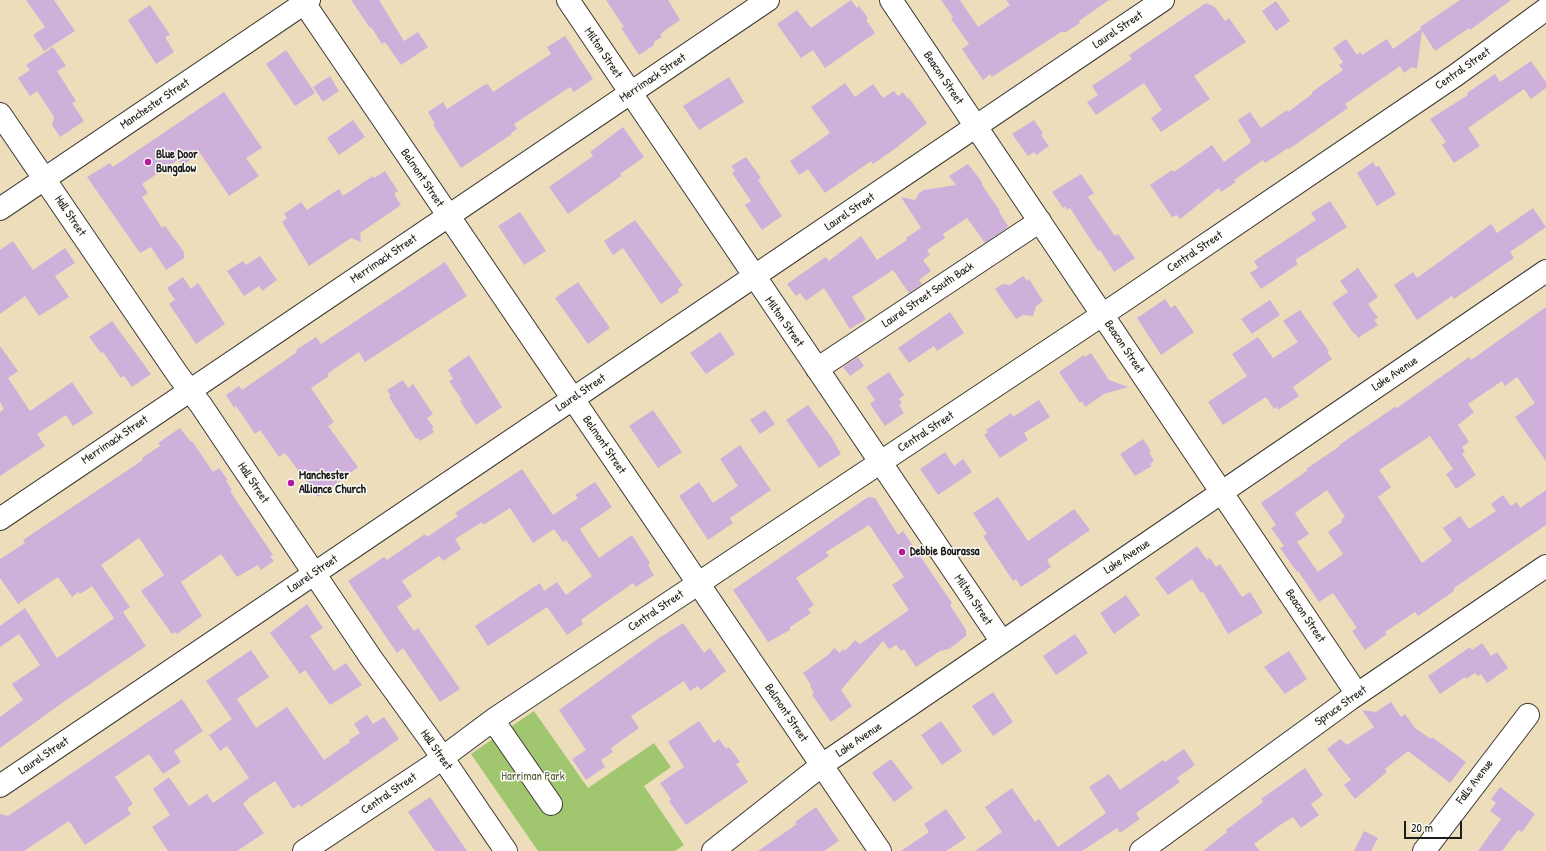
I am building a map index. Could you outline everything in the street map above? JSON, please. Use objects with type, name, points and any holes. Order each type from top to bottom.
[{"type":"street","name":"Milton Street","points":[[568,0],[1002,642]]},
{"type":"street","name":"Merrimack Street","points":[[0,519],[768,0]]},
{"type":"street","name":"Beacon Street","points":[[891,0],[1357,694]]},
{"type":"street","name":"Laurel Street","points":[[0,786],[1163,0]]},
{"type":"street","name":"Manchester Street","points":[[0,208],[305,1]]},
{"type":"street","name":"Belmont Street","points":[[305,1],[448,216],[880,851]]},
{"type":"street","name":"Central Street","points":[[304,851],[430,767],[493,720],[697,583],[1103,315],[1456,75],[1546,9]]},
{"type":"street","name":"Hall Street","points":[[0,114],[189,390],[201,405],[370,658],[442,757],[506,851]]},
{"type":"street","name":"Laurel Street South Back","points":[[817,369],[1040,221]]},
{"type":"street","name":"Lake Avenue","points":[[713,851],[822,765],[1546,271]]},
{"type":"street","name":"Spruce Street","points":[[1141,851],[1357,694],[1546,566]]},
{"type":"street","name":"Falls Avenue","points":[[1424,851],[1528,715]]},
{"type":"street","points":[[493,720],[551,804]]},
{"type":"green space","name":"Harriman Park","points":[[534,711],[588,788],[654,743],[671,767],[644,786],[684,845],[675,851],[538,851],[471,754]]},
{"type":"building","points":[[26,0],[54,0],[75,31],[44,51],[33,35],[45,27]]},
{"type":"building","points":[[351,0],[379,0],[404,41],[418,32],[428,47],[401,65],[385,42],[382,44]]},
{"type":"building","points":[[606,0],[668,0],[680,20],[664,31],[660,35],[662,37],[654,42],[654,45],[639,55],[621,28],[624,27]]},
{"type":"building","points":[[851,0],[857,8],[859,6],[868,18],[866,20],[875,33],[825,68],[813,50],[801,58],[777,24],[797,10],[811,28]]},
{"type":"building","points":[[941,0],[960,0],[978,27],[1010,5],[1006,0],[1109,0],[1066,32],[1061,32],[992,77],[990,74],[983,80],[962,49],[969,44],[951,19],[953,17]]},
{"type":"building","points":[[1460,0],[1511,0],[1470,30],[1469,28],[1435,51],[1422,31],[1417,69],[1412,67],[1404,73],[1400,66],[1345,104],[1348,108],[1289,149],[1288,148],[1265,163],[1263,160],[1234,180],[1236,182],[1221,192],[1219,188],[1180,219],[1177,215],[1172,217],[1150,185],[1172,170],[1174,172],[1212,145],[1224,162],[1250,143],[1251,141],[1238,120],[1250,112],[1261,128],[1287,110],[1288,112],[1312,94],[1312,92],[1343,70],[1339,65],[1343,62],[1333,48],[1346,39],[1357,55],[1360,52],[1362,55],[1387,39],[1393,49],[1421,29],[1420,27]]},
{"type":"building","points":[[1276,1],[1290,21],[1276,31],[1262,11]]},
{"type":"building","points":[[1206,3],[1215,7],[1225,21],[1229,18],[1246,42],[1194,76],[1210,99],[1161,132],[1151,118],[1162,110],[1144,83],[1096,115],[1087,102],[1098,95],[1092,86],[1132,59],[1129,55]]},
{"type":"building","points":[[150,5],[170,35],[165,37],[174,52],[156,64],[128,20]]},
{"type":"building","points":[[565,36],[593,79],[574,92],[570,87],[514,124],[517,129],[511,133],[512,134],[461,168],[433,125],[435,124],[428,112],[443,102],[447,109],[484,85],[488,84],[493,92],[551,54],[547,47]]},
{"type":"building","points":[[53,47],[66,66],[57,71],[76,101],[72,103],[84,121],[60,137],[52,125],[54,117],[37,91],[30,96],[18,78],[30,70],[26,65]]},
{"type":"building","points":[[286,50],[315,93],[295,106],[266,64]]},
{"type":"building","points":[[1531,61],[1546,82],[1546,88],[1531,99],[1524,89],[1468,128],[1480,146],[1454,163],[1442,145],[1446,142],[1430,119],[1468,95],[1467,93],[1495,74],[1500,82]]},
{"type":"building","points":[[330,76],[339,91],[323,102],[313,87]]},
{"type":"building","points":[[729,77],[744,102],[699,130],[683,106]]},
{"type":"building","points":[[845,83],[855,97],[873,84],[883,98],[894,91],[898,96],[903,92],[927,123],[873,164],[871,161],[825,193],[808,169],[799,175],[790,161],[830,133],[811,107]]},
{"type":"building","points":[[224,92],[262,148],[246,158],[259,176],[229,196],[200,153],[182,166],[178,160],[142,184],[148,193],[142,197],[162,228],[165,226],[184,252],[184,258],[166,270],[151,247],[140,253],[87,177],[110,163],[113,167]]},
{"type":"building","points":[[353,120],[365,137],[339,155],[327,138]]},
{"type":"building","points":[[1034,120],[1043,133],[1041,135],[1049,146],[1036,155],[1034,152],[1028,156],[1012,134]]},
{"type":"building","points":[[623,127],[644,157],[620,174],[621,176],[568,214],[549,187],[593,156],[590,152]]},
{"type":"building","points":[[746,157],[761,178],[758,180],[782,216],[762,230],[745,205],[751,201],[732,173],[735,171],[731,166]]},
{"type":"building","points":[[1373,162],[1376,167],[1379,166],[1396,194],[1377,206],[1357,173]]},
{"type":"building","points":[[968,164],[982,182],[982,185],[1000,211],[999,212],[1008,226],[985,243],[967,218],[943,234],[945,238],[927,250],[930,255],[923,260],[931,271],[919,280],[922,284],[909,293],[893,270],[852,297],[866,319],[850,329],[824,288],[806,301],[800,293],[796,296],[787,284],[824,258],[826,257],[829,261],[861,236],[877,260],[907,240],[906,238],[921,228],[901,197],[915,200],[919,193],[924,190],[956,185],[949,176]]},
{"type":"building","points":[[385,171],[398,191],[395,193],[395,196],[401,205],[360,233],[361,242],[351,238],[309,266],[282,222],[287,218],[284,214],[301,202],[307,210],[339,189],[343,196],[373,176],[374,178]]},
{"type":"building","points":[[1081,174],[1094,193],[1088,197],[1115,236],[1118,234],[1135,258],[1114,272],[1100,250],[1098,251],[1070,208],[1067,210],[1065,206],[1063,208],[1052,192]]},
{"type":"building","points":[[1330,201],[1347,227],[1295,260],[1298,264],[1261,289],[1250,273],[1258,268],[1254,261],[1316,220],[1311,213]]},
{"type":"building","points":[[1533,208],[1546,227],[1510,252],[1514,258],[1454,299],[1452,296],[1417,320],[1394,285],[1413,272],[1417,278],[1491,224],[1497,233]]},
{"type":"building","points":[[520,212],[546,251],[524,265],[498,226]]},
{"type":"building","points":[[635,220],[683,285],[678,289],[679,292],[661,304],[623,248],[613,255],[604,241]]},
{"type":"building","points":[[13,241],[33,270],[65,248],[75,263],[55,276],[69,297],[39,316],[25,296],[0,314],[0,250]]},
{"type":"building","points":[[260,256],[277,280],[262,291],[259,286],[244,296],[227,271],[243,261],[246,265]]},
{"type":"building","points":[[445,262],[467,296],[365,362],[359,352],[327,374],[329,376],[311,388],[334,422],[328,426],[358,467],[318,497],[285,453],[279,457],[260,430],[255,434],[236,406],[234,408],[226,395],[239,386],[242,390],[316,337],[321,344]]},
{"type":"building","points":[[1358,268],[1378,297],[1368,304],[1378,318],[1374,320],[1378,325],[1358,338],[1332,303],[1348,292],[1340,281]]},
{"type":"building","points":[[1023,276],[1027,281],[1029,279],[1043,301],[1036,306],[1033,316],[1023,315],[1016,319],[995,289],[1003,284],[1010,285]]},
{"type":"building","points":[[183,277],[191,289],[198,283],[225,324],[196,344],[169,304],[175,300],[167,288]]},
{"type":"building","points":[[578,282],[610,328],[588,344],[555,298]]},
{"type":"building","points":[[1165,299],[1171,308],[1175,305],[1194,332],[1161,355],[1137,318]]},
{"type":"building","points":[[1270,300],[1280,315],[1252,334],[1241,319]]},
{"type":"building","points":[[1546,307],[1546,461],[1515,417],[1535,403],[1517,377],[1505,386],[1502,381],[1468,404],[1474,412],[1458,425],[1469,442],[1462,447],[1465,452],[1462,454],[1476,475],[1456,489],[1446,474],[1453,469],[1430,436],[1379,470],[1391,487],[1378,497],[1422,563],[1452,541],[1443,528],[1460,516],[1469,529],[1496,511],[1491,504],[1503,495],[1511,506],[1517,502],[1520,508],[1546,490],[1546,525],[1454,588],[1454,591],[1418,616],[1415,612],[1385,632],[1387,634],[1365,650],[1352,631],[1357,628],[1333,593],[1319,602],[1280,548],[1284,546],[1271,528],[1276,525],[1261,503],[1308,470],[1306,469],[1340,446],[1339,445],[1395,407],[1397,408],[1469,357],[1471,360]],"holes":[[[1327,490],[1345,517],[1341,520],[1342,522],[1328,532],[1343,554],[1318,572],[1297,542],[1309,534],[1295,513]]]},
{"type":"building","points":[[1300,310],[1329,351],[1327,352],[1332,359],[1293,387],[1299,396],[1278,410],[1277,407],[1274,409],[1266,397],[1223,425],[1208,402],[1247,376],[1232,354],[1258,337],[1273,358],[1298,342],[1283,321]]},
{"type":"building","points":[[950,312],[964,333],[937,351],[934,346],[909,363],[898,348]]},
{"type":"building","points":[[112,321],[151,374],[132,387],[124,376],[121,378],[103,352],[101,353],[89,337]]},
{"type":"building","points":[[720,332],[735,354],[706,374],[690,353]]},
{"type":"building","points":[[0,346],[18,371],[8,378],[30,411],[72,382],[93,413],[73,426],[66,415],[37,434],[45,446],[0,476],[0,412],[4,409],[0,402]]},
{"type":"building","points":[[1091,353],[1109,380],[1128,387],[1104,394],[1085,407],[1082,401],[1080,403],[1059,372],[1084,355],[1085,357]]},
{"type":"building","points":[[469,355],[502,407],[476,425],[449,381],[453,379],[448,370]]},
{"type":"building","points":[[858,357],[864,366],[850,376],[843,367]]},
{"type":"building","points":[[889,372],[904,395],[899,399],[902,403],[899,405],[904,413],[885,426],[870,404],[875,400],[866,387]]},
{"type":"building","points":[[403,380],[408,388],[413,384],[433,414],[427,418],[434,428],[432,429],[434,432],[420,441],[418,438],[416,439],[389,397],[391,396],[387,390]]},
{"type":"building","points":[[1039,400],[1050,417],[1024,433],[1028,440],[1000,458],[984,435],[988,432],[986,430],[1011,413],[1013,417]]},
{"type":"building","points":[[808,405],[832,438],[841,454],[819,468],[786,420]]},
{"type":"building","points":[[653,410],[682,452],[658,468],[629,426]]},
{"type":"building","points":[[765,410],[775,424],[760,434],[750,420]]},
{"type":"building","points":[[180,428],[191,442],[192,441],[213,472],[219,468],[228,480],[226,481],[232,490],[230,491],[273,555],[270,556],[274,561],[261,570],[258,565],[237,577],[221,554],[181,582],[202,616],[177,634],[176,632],[172,634],[141,591],[164,575],[139,538],[101,565],[130,607],[114,618],[92,586],[80,594],[78,592],[72,597],[58,577],[18,604],[0,578],[0,559],[25,543],[23,540],[143,460],[142,458],[160,446],[158,443]]},
{"type":"building","points":[[1143,439],[1151,451],[1149,452],[1154,461],[1150,464],[1152,466],[1135,476],[1120,454]]},
{"type":"building","points":[[740,445],[771,490],[730,518],[733,523],[708,540],[679,496],[699,482],[713,503],[738,486],[720,459]]},
{"type":"building","points":[[945,452],[954,466],[963,459],[972,472],[938,495],[920,469]]},
{"type":"building","points":[[522,469],[553,515],[578,498],[575,495],[595,482],[612,507],[580,529],[588,542],[599,558],[632,535],[650,563],[648,565],[654,575],[636,587],[633,583],[582,619],[583,624],[567,635],[547,607],[488,646],[475,626],[540,583],[544,591],[557,582],[566,595],[592,576],[566,540],[563,542],[554,529],[533,543],[510,508],[483,525],[482,522],[455,539],[461,549],[443,561],[439,556],[402,581],[412,596],[397,607],[414,631],[418,628],[460,689],[440,702],[403,648],[397,653],[348,581],[384,557],[387,560],[425,534],[427,537],[458,516],[455,513]]},
{"type":"building","points":[[868,497],[875,498],[898,535],[903,531],[952,603],[950,605],[966,630],[966,636],[949,649],[940,651],[916,667],[904,649],[901,651],[896,645],[889,649],[883,641],[841,690],[852,706],[831,722],[812,695],[814,693],[810,686],[811,685],[803,673],[828,655],[834,648],[840,653],[843,649],[845,651],[855,640],[860,644],[909,610],[892,585],[904,577],[869,525],[826,552],[829,556],[796,578],[814,605],[808,609],[811,613],[790,627],[790,630],[768,642],[733,590]]},
{"type":"building","points":[[998,497],[1028,541],[1074,509],[1090,530],[1047,560],[1051,567],[1021,587],[1016,579],[1013,581],[983,536],[987,534],[973,513]]},
{"type":"building","points":[[1197,546],[1207,560],[1210,558],[1216,567],[1220,564],[1242,597],[1250,592],[1263,613],[1228,634],[1203,592],[1201,593],[1192,579],[1168,595],[1155,578]]},
{"type":"building","points":[[1126,595],[1140,615],[1114,634],[1100,613]]},
{"type":"building","points":[[307,604],[323,628],[310,636],[334,671],[346,663],[362,685],[330,705],[305,670],[300,674],[270,633]]},
{"type":"building","points":[[25,608],[57,658],[123,612],[146,646],[62,703],[0,748],[0,717],[23,700],[12,684],[40,665],[19,634],[0,647],[0,626]]},
{"type":"building","points":[[683,623],[704,653],[710,648],[726,671],[701,690],[698,686],[690,691],[684,681],[631,716],[639,728],[611,748],[613,752],[601,760],[605,767],[586,780],[572,759],[586,750],[559,710],[659,638]]},
{"type":"building","points":[[1075,634],[1088,653],[1056,675],[1043,656]]},
{"type":"building","points":[[1482,643],[1491,656],[1497,652],[1508,668],[1487,683],[1481,674],[1478,676],[1475,673],[1466,679],[1465,677],[1440,694],[1428,676],[1470,647],[1472,650]]},
{"type":"building","points":[[251,650],[269,677],[237,699],[256,728],[287,707],[324,760],[350,742],[349,740],[360,733],[354,724],[367,715],[373,724],[384,717],[399,739],[301,807],[299,804],[293,809],[275,781],[249,798],[243,804],[264,833],[237,851],[168,851],[152,827],[170,815],[153,789],[169,777],[189,806],[207,794],[213,803],[249,778],[227,746],[220,751],[209,735],[232,719],[206,681]]},
{"type":"building","points":[[1289,651],[1307,679],[1285,694],[1264,667]]},
{"type":"building","points":[[993,692],[1013,722],[993,736],[972,706]]},
{"type":"building","points":[[182,699],[203,731],[174,751],[181,762],[163,774],[149,754],[115,777],[133,804],[127,808],[131,814],[85,845],[69,821],[24,851],[0,851],[0,814],[8,816]]},
{"type":"building","points":[[1391,702],[1401,717],[1405,714],[1415,728],[1431,739],[1432,737],[1466,762],[1450,783],[1408,751],[1385,769],[1387,772],[1355,799],[1344,785],[1351,780],[1327,749],[1340,739],[1347,745],[1374,727],[1362,710],[1376,712]]},
{"type":"building","points":[[699,721],[714,743],[719,739],[726,749],[729,747],[740,762],[736,764],[748,782],[686,825],[669,801],[671,799],[660,783],[684,767],[668,742]]},
{"type":"building","points":[[941,721],[962,751],[942,765],[921,735]]},
{"type":"building","points":[[1184,749],[1195,765],[1177,778],[1180,782],[1136,813],[1140,819],[1120,833],[1117,828],[1082,851],[975,851],[1002,832],[985,807],[1012,788],[1035,822],[1039,819],[1058,847],[1106,813],[1089,787],[1109,774],[1120,790],[1163,760],[1165,762]]},
{"type":"building","points":[[891,759],[913,788],[894,802],[872,773]]},
{"type":"building","points":[[1305,768],[1323,795],[1311,804],[1319,815],[1301,828],[1293,817],[1254,844],[1260,851],[1203,851],[1227,832],[1226,830],[1263,802],[1261,799]]},
{"type":"building","points":[[1500,787],[1535,814],[1522,832],[1518,830],[1502,851],[1478,851],[1501,819],[1490,811],[1496,803],[1491,799]]},
{"type":"building","points":[[430,797],[467,851],[435,851],[408,812]]},
{"type":"building","points":[[816,807],[839,841],[824,851],[758,851],[797,824],[795,822]]},
{"type":"building","points":[[946,809],[966,838],[946,851],[901,851],[929,832],[924,824]]},
{"type":"building","points":[[1364,831],[1378,838],[1371,851],[1354,851]]},
{"type":"place","name":"Blue Door Bungalow","points":[[148,162]]},
{"type":"place","name":"Manchester Alliance Church","points":[[291,483]]},
{"type":"place","name":"Debbie Bourassa","points":[[902,552]]}]
